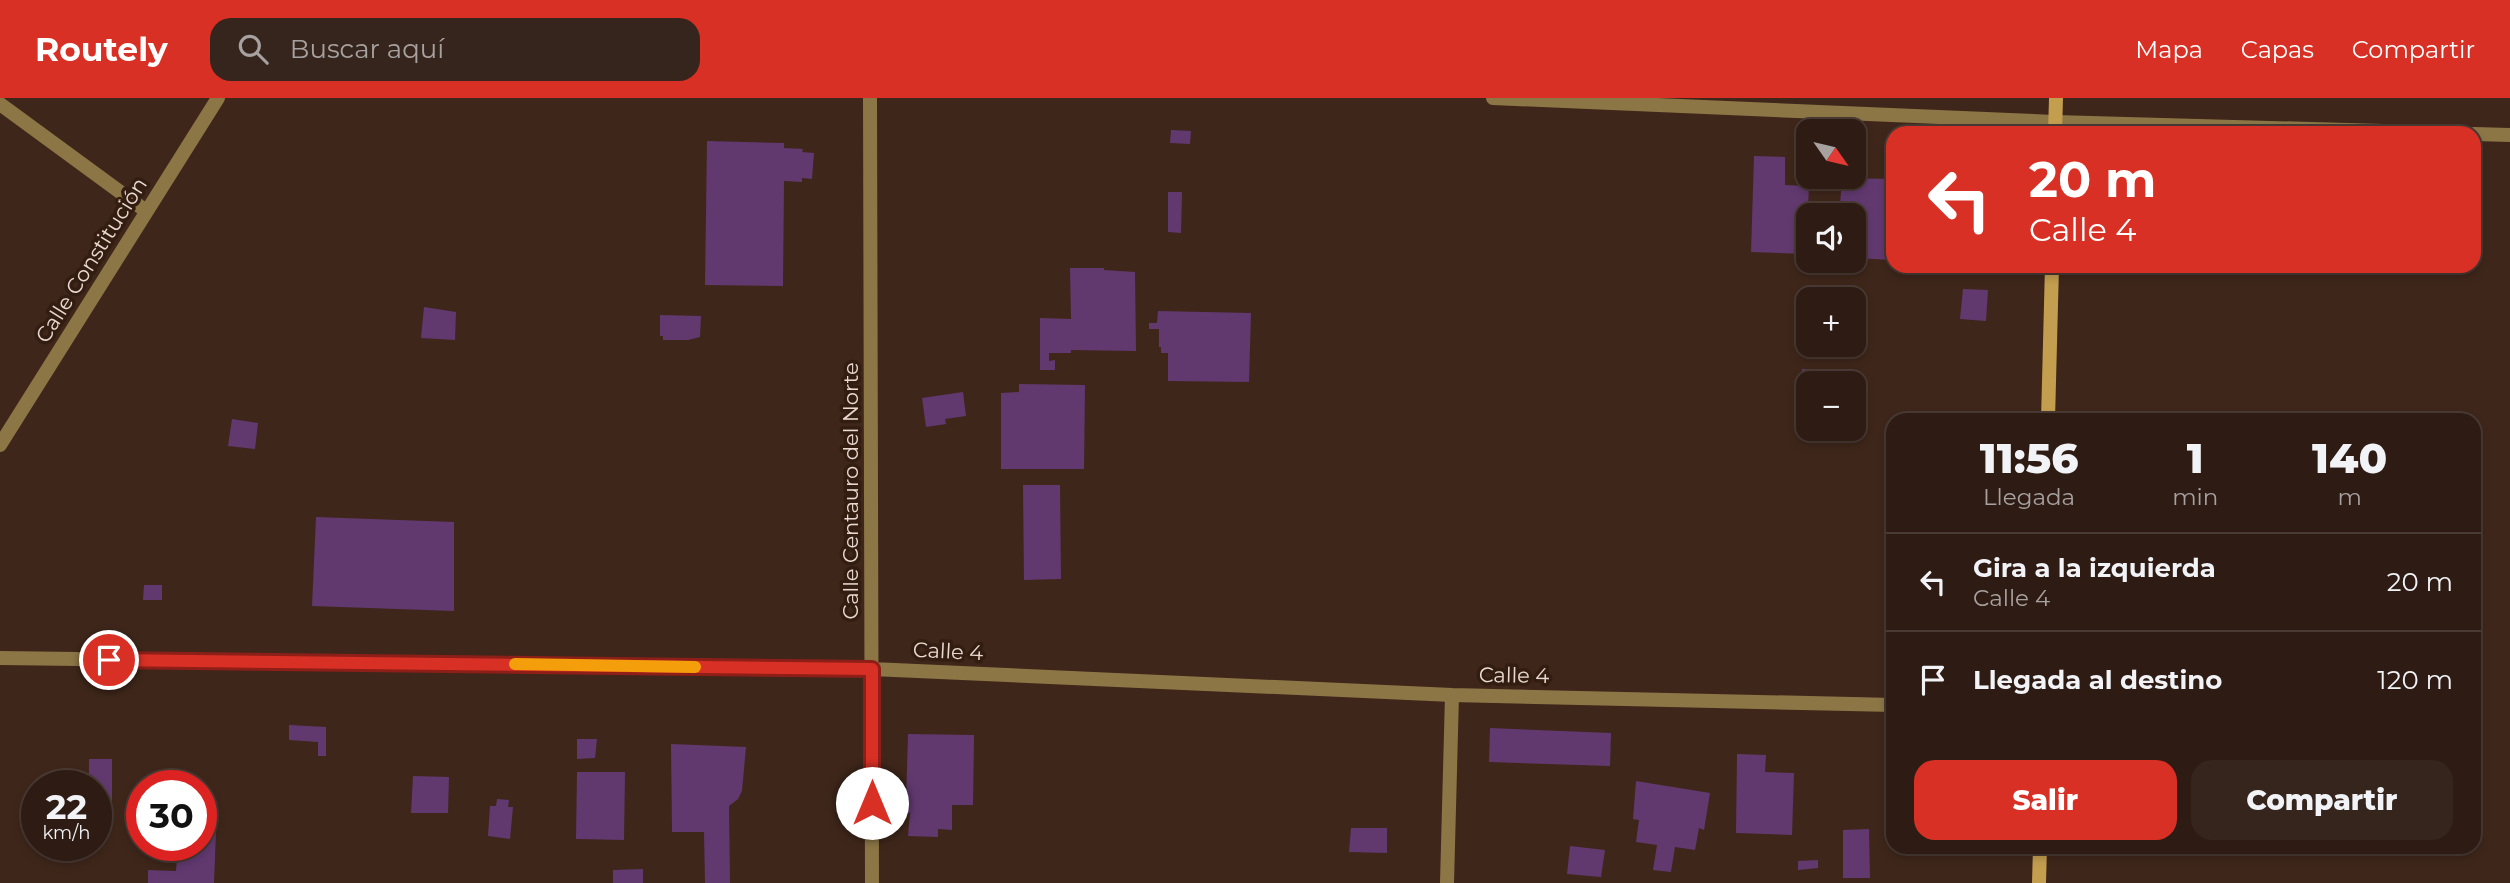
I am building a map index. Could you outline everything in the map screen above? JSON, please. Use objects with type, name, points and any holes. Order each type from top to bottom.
[{"type":"main road","points":[[2055,126],[2056,98]]},
{"type":"main road","points":[[2048,413],[2052,273]]},
{"type":"main road","points":[[2039,854],[2039,883]]},
{"type":"street","name":"Calle Constitución","points":[[0,445],[218,98]]},
{"type":"street","name":"Calle Centauro del Norte","points":[[870,98],[873,883]]},
{"type":"street","points":[[1493,98],[2018,126]]},
{"type":"street","points":[[0,104],[146,211]]},
{"type":"street","points":[[2481,134],[2510,135]]},
{"type":"street","name":"Calle 4","points":[[0,658],[872,669],[1452,695],[1886,705]]},
{"type":"street","points":[[1447,883],[1452,695]]},
{"type":"building","points":[[1171,130],[1191,131],[1190,144],[1170,143]]},
{"type":"building","points":[[707,141],[784,143],[784,148],[803,149],[802,152],[814,153],[812,179],[802,178],[802,182],[784,181],[783,286],[705,285]]},
{"type":"building","points":[[1754,156],[1785,157],[1785,185],[1796,185],[1796,189],[1809,189],[1808,203],[1796,203],[1796,254],[1751,252]]},
{"type":"building","points":[[1866,178],[1886,179],[1886,260],[1866,259],[1866,203],[1840,203],[1841,189],[1866,189]]},
{"type":"building","points":[[1168,192],[1182,192],[1181,233],[1168,232]]},
{"type":"building","points":[[1070,268],[1135,272],[1136,351],[1071,350],[1071,353],[1049,353],[1049,361],[1055,360],[1055,370],[1040,370],[1040,318],[1071,319]]},
{"type":"building","points":[[1963,289],[1988,290],[1986,321],[1960,319]]},
{"type":"building","points":[[424,307],[456,312],[455,340],[421,338]]},
{"type":"building","points":[[1158,311],[1251,313],[1249,382],[1168,381],[1168,353],[1161,353],[1159,329],[1149,329],[1149,323],[1157,323]]},
{"type":"building","points":[[660,315],[701,316],[700,337],[663,340],[663,336],[660,336]]},
{"type":"building","points":[[1802,369],[1837,370],[1837,371]]},
{"type":"building","points":[[1019,384],[1085,385],[1084,469],[1001,469],[1001,393],[1019,392]]},
{"type":"building","points":[[963,392],[966,416],[945,419],[946,424],[926,427],[922,398]]},
{"type":"building","points":[[232,419],[258,423],[255,449],[228,446]]},
{"type":"building","points":[[1023,485],[1060,485],[1061,579],[1024,580]]},
{"type":"building","points":[[316,517],[454,522],[454,611],[312,606]]},
{"type":"building","points":[[144,585],[162,585],[162,600],[143,600]]},
{"type":"building","points":[[289,725],[326,727],[326,756],[318,756],[318,742],[289,740]]},
{"type":"building","points":[[1490,728],[1611,733],[1610,766],[1489,762]]},
{"type":"building","points":[[908,734],[974,735],[973,805],[952,805],[952,830],[938,829],[938,837],[908,836]]},
{"type":"building","points":[[577,739],[597,739],[595,758],[577,759]]},
{"type":"building","points":[[671,744],[746,747],[742,791],[738,799],[729,806],[730,883],[705,883],[704,832],[672,832]]},
{"type":"building","points":[[1737,754],[1766,755],[1765,772],[1794,773],[1792,835],[1736,833]]},
{"type":"building","points":[[89,759],[112,759],[112,770],[89,770]]},
{"type":"building","points":[[577,772],[625,772],[624,840],[576,839]]},
{"type":"building","points":[[413,776],[449,777],[448,813],[411,813]]},
{"type":"building","points":[[1636,781],[1710,793],[1704,830],[1699,828],[1695,850],[1675,847],[1671,872],[1653,870],[1657,845],[1636,842],[1639,820],[1633,819]]},
{"type":"building","points":[[497,799],[509,800],[508,807],[513,807],[510,839],[488,836],[490,806],[496,806]]},
{"type":"building","points":[[1351,828],[1387,828],[1387,853],[1349,852]]},
{"type":"building","points":[[1869,829],[1870,878],[1843,878],[1843,830]]},
{"type":"building","points":[[1570,846],[1605,850],[1601,877],[1567,874]]},
{"type":"building","points":[[1818,860],[1818,868],[1798,870],[1798,861]]},
{"type":"building","points":[[177,861],[215,861],[214,883],[148,883],[148,870],[176,871]]},
{"type":"building","points":[[643,869],[643,883],[613,883],[613,870]]},
{"type":"slow traffic","points":[[515,664],[695,667]]},
{"type":"route","points":[[109,660],[872,669],[872,803]]}]
